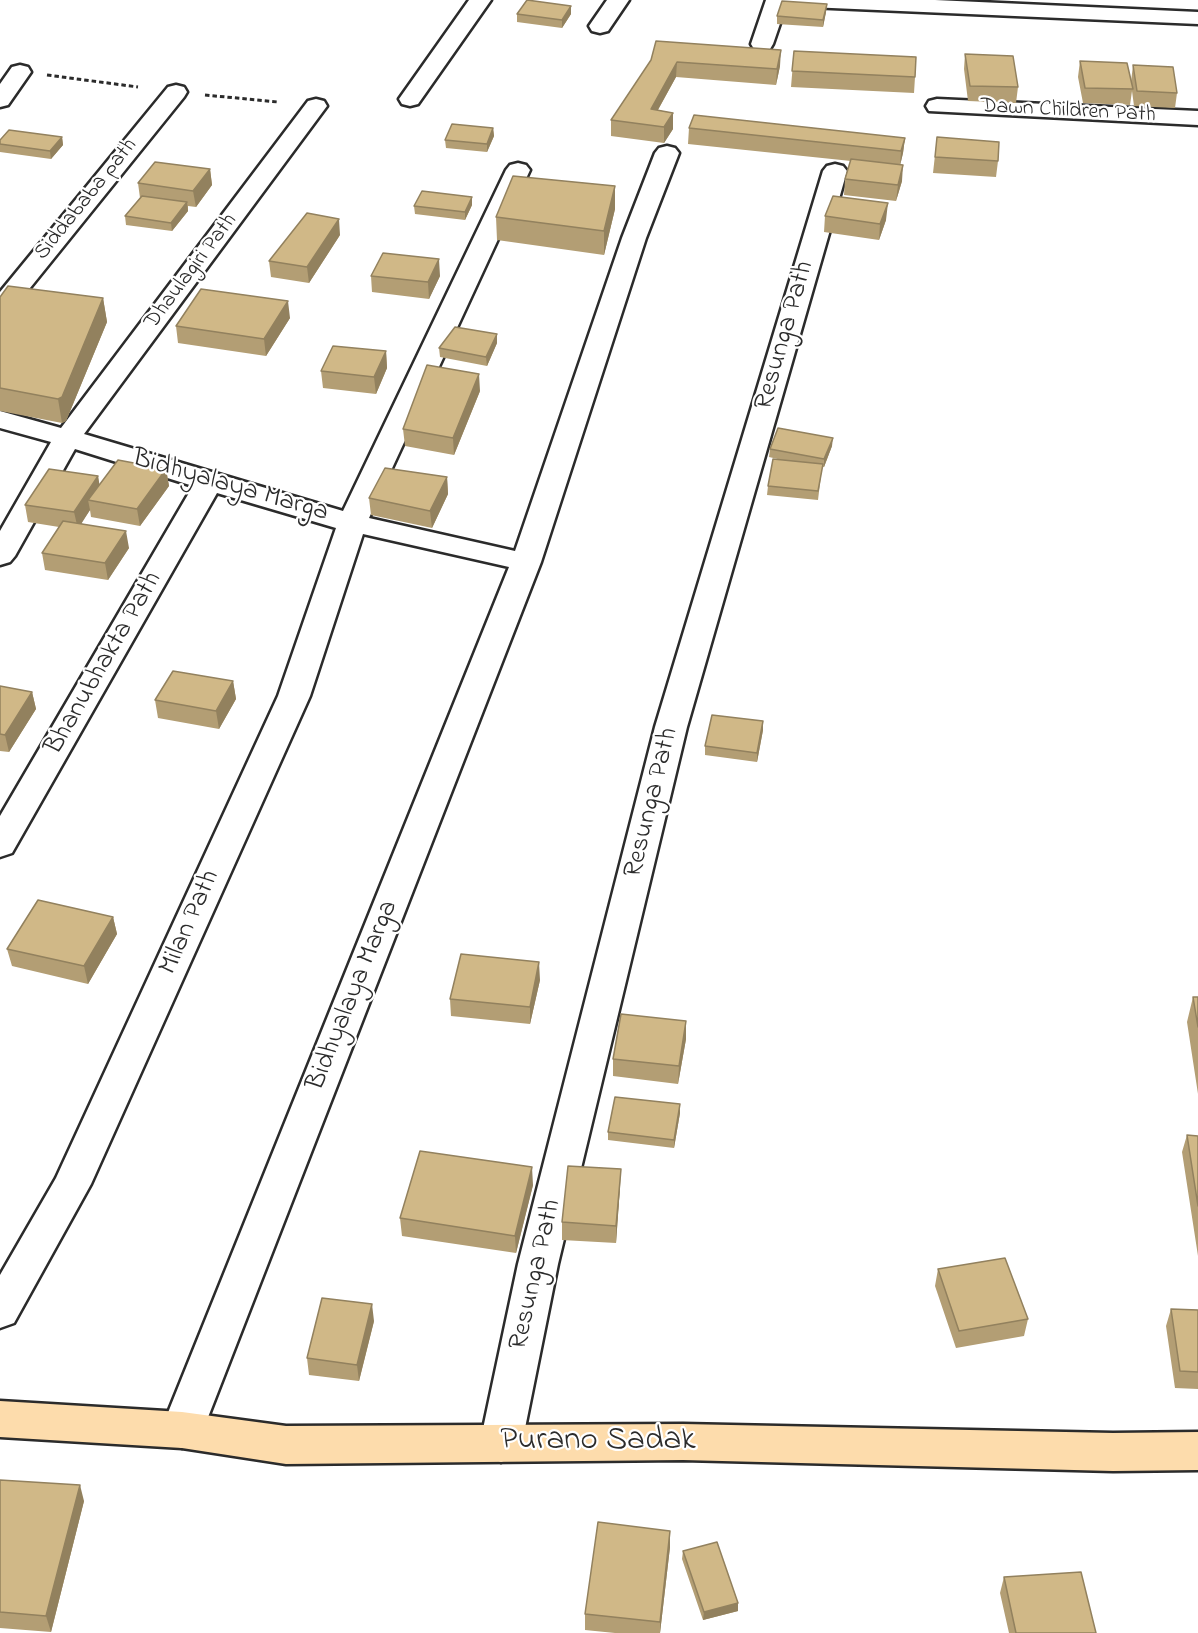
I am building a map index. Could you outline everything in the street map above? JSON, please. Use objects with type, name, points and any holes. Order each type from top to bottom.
[{"type":"main road","name":"Purano Sadak","points":[[0,1419],[182,1430],[286,1445],[683,1442],[1113,1452],[1198,1451]]},
{"type":"street","points":[[410,99],[480,0]]},
{"type":"street","points":[[600,26],[618,0]]},
{"type":"street","points":[[762,44],[777,0]]},
{"type":"street","points":[[789,0],[1198,18]]},
{"type":"street","points":[[0,100],[10,71]]},
{"type":"street","name":"Siddababa path","points":[[0,309],[176,92]]},
{"type":"street","name":"Dhaulagiri Path","points":[[67,438],[316,106]]},
{"type":"street","name":"Dawn Children Path","points":[[937,106],[1198,118]]},
{"type":"street","name":"Bidhyalaya Marga","points":[[182,1430],[526,562],[634,238],[667,153]]},
{"type":"street","name":"Milan Path","points":[[0,1311],[72,1184],[294,696],[352,523],[518,170]]},
{"type":"street","name":"Resunga Path","points":[[501,1443],[538,1264],[671,727],[835,171]]},
{"type":"street","name":"Bidhyalaya Marga","points":[[0,419],[352,523],[526,562]]},
{"type":"street","points":[[0,556],[67,438]]},
{"type":"street","name":"Bhanubhakta Path","points":[[0,845],[209,482]]},
{"type":"building","points":[[527,0],[571,6],[562,20],[517,14]]},
{"type":"building","points":[[782,1],[827,4],[823,20],[777,16]]},
{"type":"building","points":[[656,41],[781,50],[777,69],[677,62],[651,109],[673,113],[664,127],[611,120],[651,60]]},
{"type":"building","points":[[794,51],[916,57],[915,77],[792,71]]},
{"type":"building","points":[[965,54],[1013,56],[1018,87],[970,86]]},
{"type":"building","points":[[1080,61],[1127,63],[1133,89],[1085,88]]},
{"type":"building","points":[[1133,65],[1173,67],[1177,93],[1137,91]]},
{"type":"building","points":[[694,115],[905,138],[901,151],[689,128]]},
{"type":"building","points":[[452,124],[493,128],[487,144],[445,140]]},
{"type":"building","points":[[9,130],[62,137],[50,151],[0,144],[0,140]]},
{"type":"building","points":[[937,137],[999,142],[998,161],[935,157]]},
{"type":"building","points":[[851,159],[903,165],[898,185],[845,179]]},
{"type":"building","points":[[155,162],[210,169],[193,191],[138,183]]},
{"type":"building","points":[[513,176],[615,186],[604,231],[496,217]]},
{"type":"building","points":[[422,191],[472,197],[465,212],[414,206]]},
{"type":"building","points":[[142,196],[187,202],[171,223],[125,216]]},
{"type":"building","points":[[833,196],[888,203],[880,224],[825,216]]},
{"type":"building","points":[[307,213],[339,219],[307,267],[269,261]]},
{"type":"building","points":[[383,253],[439,259],[428,282],[371,276]]},
{"type":"building","points":[[8,286],[103,298],[62,397],[58,399],[0,388],[0,297]]},
{"type":"building","points":[[201,289],[288,301],[264,339],[176,326]]},
{"type":"building","points":[[455,327],[497,334],[486,357],[439,348]]},
{"type":"building","points":[[333,346],[386,351],[374,377],[321,371]]},
{"type":"building","points":[[427,365],[479,374],[453,438],[403,429]]},
{"type":"building","points":[[778,428],[833,438],[824,459],[770,449]]},
{"type":"building","points":[[773,459],[823,464],[818,491],[768,486]]},
{"type":"building","points":[[118,460],[166,469],[137,509],[88,500]]},
{"type":"building","points":[[385,468],[447,477],[430,511],[369,498]]},
{"type":"building","points":[[49,469],[98,476],[74,512],[25,505]]},
{"type":"building","points":[[63,521],[126,531],[105,563],[42,553]]},
{"type":"building","points":[[173,671],[233,681],[216,711],[155,700]]},
{"type":"building","points":[[0,686],[32,692],[5,735],[0,734]]},
{"type":"building","points":[[712,715],[763,721],[757,753],[705,746]]},
{"type":"building","points":[[38,900],[113,917],[84,966],[7,949]]},
{"type":"building","points":[[461,954],[539,962],[530,1007],[450,999]]},
{"type":"building","points":[[1193,997],[1198,997],[1198,1027]]},
{"type":"building","points":[[621,1014],[686,1021],[679,1066],[613,1059]]},
{"type":"building","points":[[615,1097],[680,1104],[674,1140],[608,1132]]},
{"type":"building","points":[[1187,1135],[1198,1136],[1198,1206]]},
{"type":"building","points":[[420,1151],[532,1167],[515,1236],[400,1218]]},
{"type":"building","points":[[568,1166],[621,1169],[616,1226],[562,1222]]},
{"type":"building","points":[[1005,1258],[1028,1319],[959,1331],[938,1269]]},
{"type":"building","points":[[322,1298],[372,1304],[357,1365],[307,1358]]},
{"type":"building","points":[[1171,1309],[1198,1310],[1198,1372],[1180,1371]]},
{"type":"building","points":[[0,1480],[80,1485],[46,1616],[0,1612]]},
{"type":"building","points":[[598,1522],[670,1531],[660,1622],[585,1614]]},
{"type":"building","points":[[717,1542],[738,1603],[704,1612],[683,1551]]},
{"type":"building","points":[[1081,1572],[1096,1633],[1016,1633],[1004,1577]]}]
